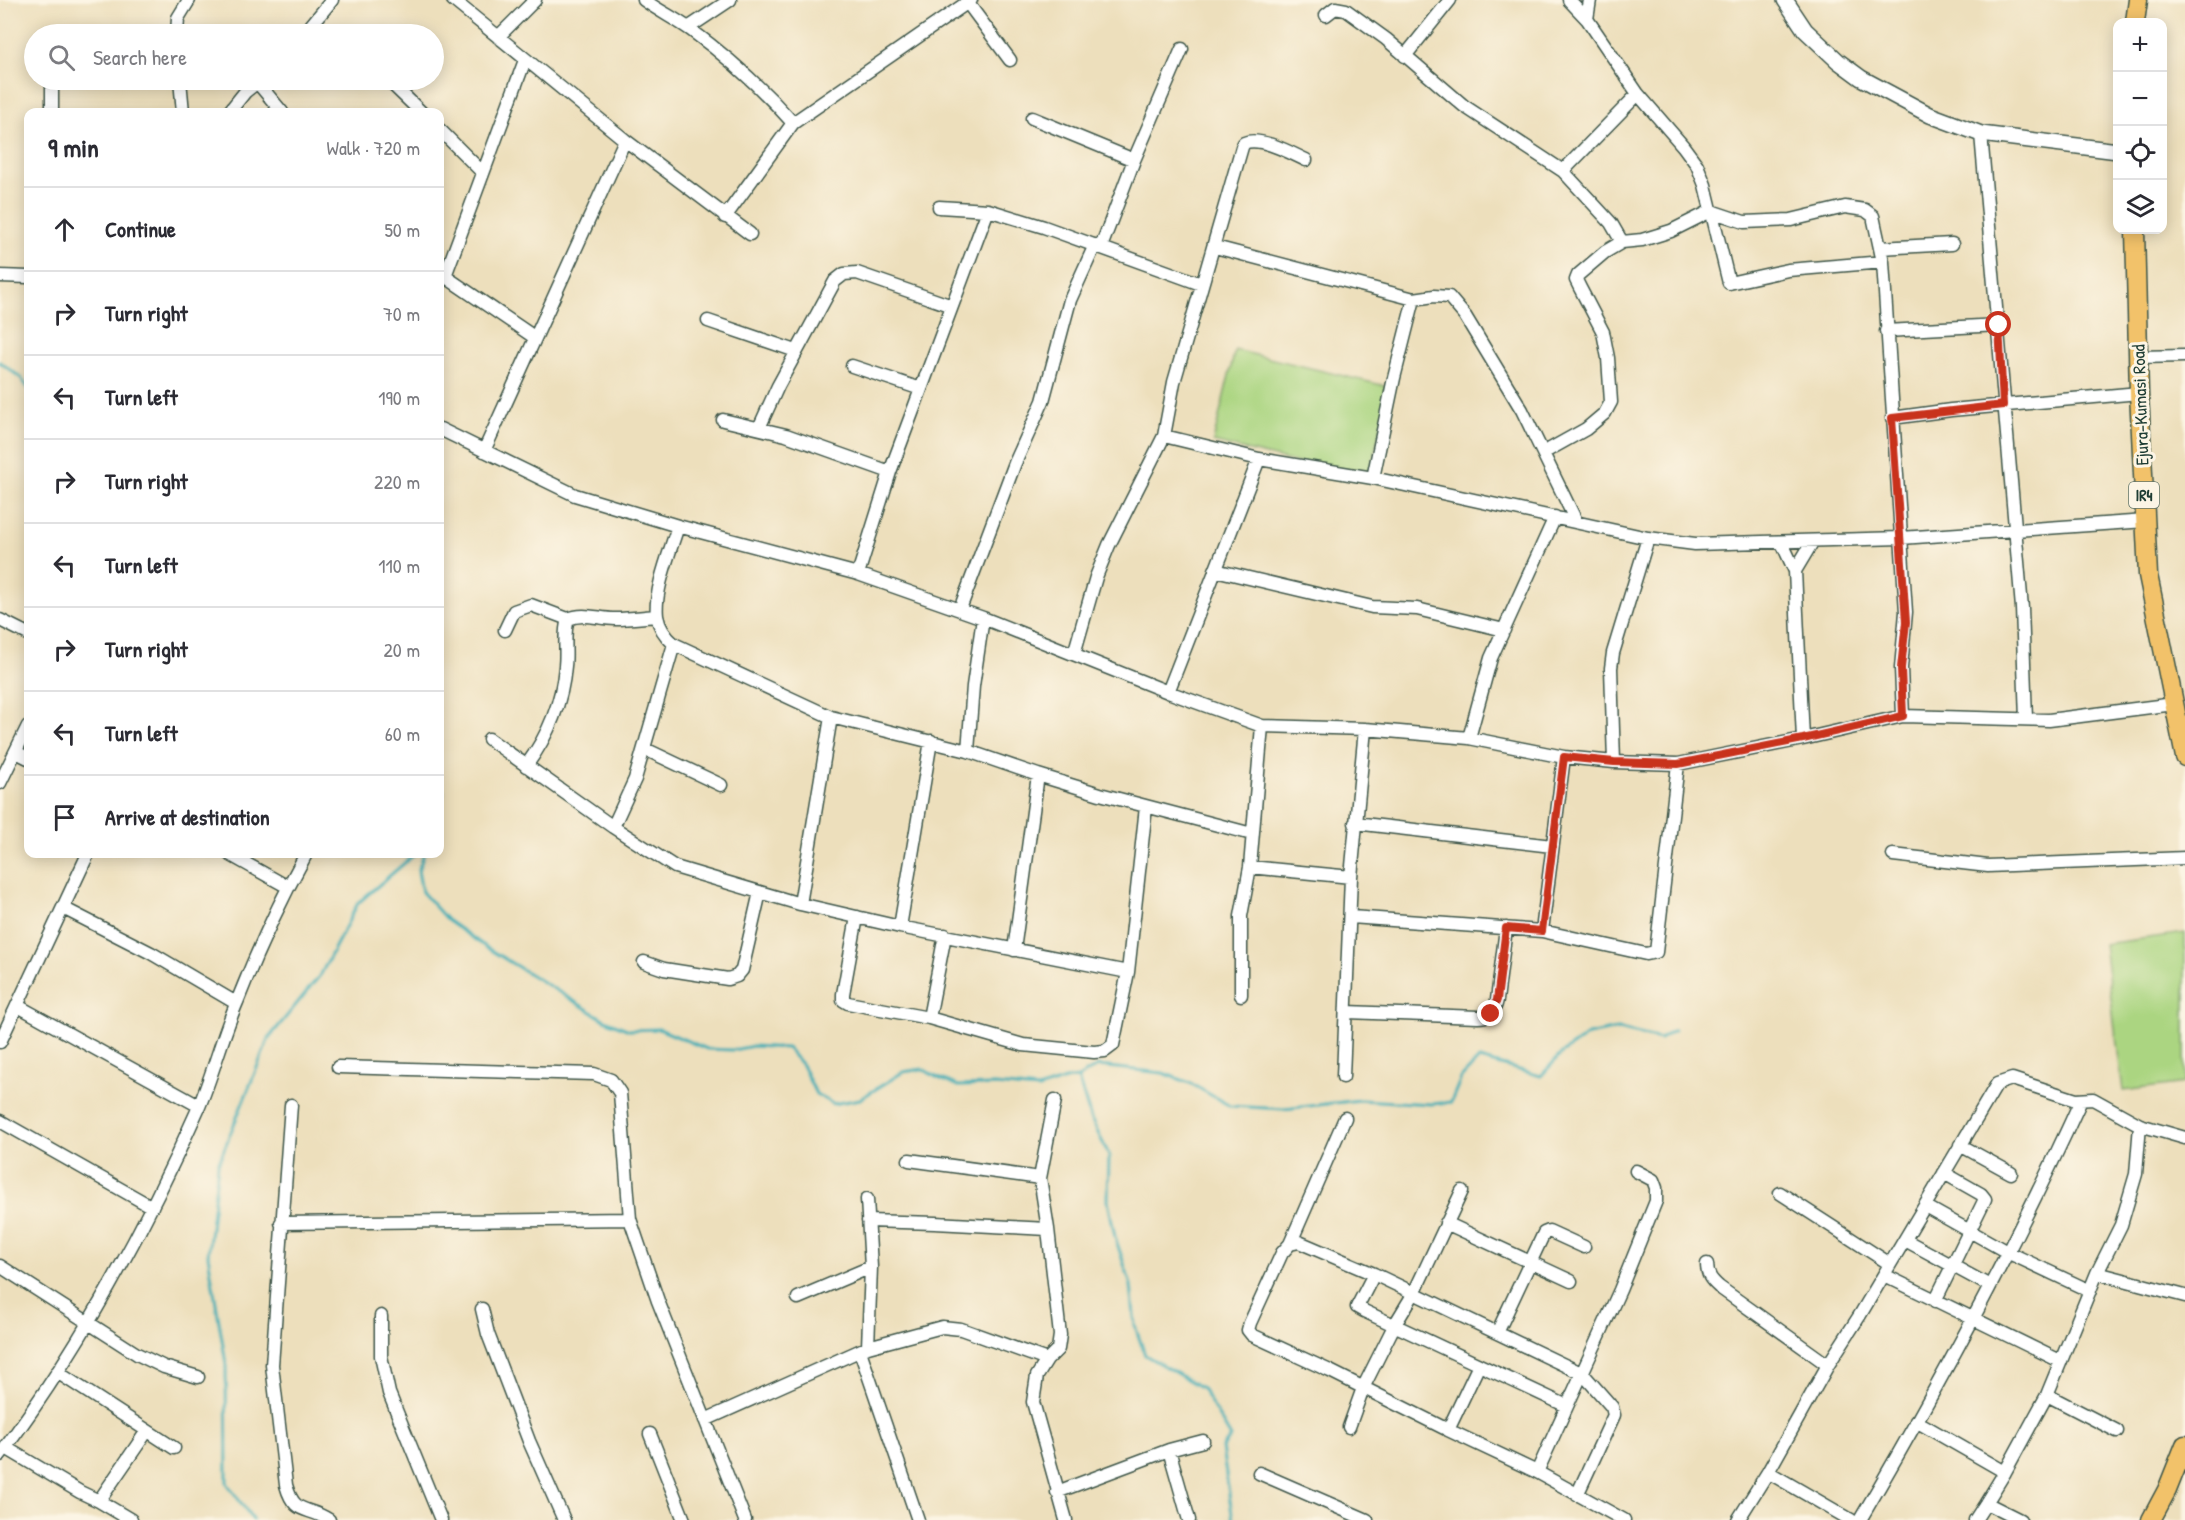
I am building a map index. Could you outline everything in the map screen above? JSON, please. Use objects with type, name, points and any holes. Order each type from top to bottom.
[{"type":"main road","points":[[2136,18],[2138,0]]},
{"type":"main road","name":"Ejura-Kumasi Road","points":[[2135,234],[2139,393],[2148,575],[2179,712],[2185,757]]},
{"type":"main road","points":[[2151,1520],[2167,1491],[2185,1445]]},
{"type":"street","points":[[178,24],[178,18],[189,0]]},
{"type":"street","points":[[312,24],[332,0]]},
{"type":"street","points":[[453,0],[625,140],[750,234]]},
{"type":"street","points":[[498,37],[535,0]]},
{"type":"street","points":[[644,0],[688,28],[745,73],[793,123]]},
{"type":"street","points":[[688,28],[730,0]]},
{"type":"street","points":[[1405,56],[1450,0]]},
{"type":"street","points":[[1569,0],[1587,19],[1638,94],[1697,165],[1705,185],[1729,283],[1788,270],[1882,262]]},
{"type":"street","points":[[1587,19],[1590,0]]},
{"type":"street","points":[[1785,0],[1805,30],[1861,78],[1930,115],[1981,134],[2113,150]]},
{"type":"street","points":[[725,217],[793,123],[969,1],[1010,60]]},
{"type":"street","points":[[1326,15],[1335,8],[1346,10],[1464,106],[1563,171],[1611,223],[1622,242]]},
{"type":"street","points":[[960,609],[1015,462],[1042,401],[1070,300],[1098,246],[1182,49]]},
{"type":"street","points":[[444,269],[525,60]]},
{"type":"street","points":[[52,90],[52,108]]},
{"type":"street","points":[[181,90],[183,108]]},
{"type":"street","points":[[233,108],[247,90]]},
{"type":"street","points":[[265,90],[279,108]]},
{"type":"street","points":[[399,90],[418,108]]},
{"type":"street","points":[[1563,171],[1638,94]]},
{"type":"street","points":[[1032,118],[1134,159]]},
{"type":"street","points":[[444,134],[483,173]]},
{"type":"street","points":[[1981,134],[2022,608],[2026,719]]},
{"type":"street","points":[[484,451],[625,140]]},
{"type":"street","points":[[1074,654],[1096,577],[1109,545],[1164,436],[1174,382],[1244,143],[1254,141],[1280,148],[1306,160]]},
{"type":"street","points":[[939,207],[988,210],[1098,246],[1201,284]]},
{"type":"street","points":[[1543,453],[1586,429],[1605,413],[1611,402],[1608,358],[1603,332],[1576,280],[1581,271],[1605,252],[1622,242],[1642,240],[1671,231],[1711,211],[1744,222],[1791,220],[1845,207],[1865,210],[1873,216],[1882,262],[1906,622],[1901,668],[1903,716]]},
{"type":"street","points":[[858,574],[890,472],[988,210]]},
{"type":"street","points":[[1880,248],[1952,244]]},
{"type":"street","points":[[1215,247],[1414,299],[1444,296],[1454,300],[1516,401],[1576,521]]},
{"type":"street","points":[[759,428],[796,351],[835,281],[844,274],[857,273],[952,306]]},
{"type":"street","points":[[444,275],[534,337]]},
{"type":"street","points":[[0,276],[24,277]]},
{"type":"street","points":[[1373,478],[1394,378],[1414,299]]},
{"type":"street","points":[[708,321],[796,351]]},
{"type":"street","points":[[1886,331],[1999,325]]},
{"type":"street","points":[[2139,357],[2185,356]]},
{"type":"street","points":[[852,366],[921,389]]},
{"type":"street","points":[[1892,418],[2139,393]]},
{"type":"street","points":[[723,420],[806,441],[890,472]]},
{"type":"street","points":[[444,431],[575,495],[678,526],[858,574],[960,609],[1168,692],[1262,726],[1365,729],[1469,738],[1564,757],[1614,762],[1678,764],[1903,716],[2049,720],[2179,712]]},
{"type":"street","points":[[1164,436],[1259,459],[1373,478],[1648,538],[1695,544],[1901,538],[2146,521]]},
{"type":"street","points":[[1168,692],[1259,459]]},
{"type":"street","points":[[1469,738],[1491,658],[1554,517]]},
{"type":"street","points":[[678,526],[662,580],[657,616],[664,635],[674,644],[831,717],[968,751],[1038,775],[1146,807],[1252,834]]},
{"type":"street","points":[[1614,762],[1611,669],[1613,653],[1648,538]]},
{"type":"street","points":[[1795,572],[1813,541]]},
{"type":"street","points":[[1782,543],[1795,572],[1803,739]]},
{"type":"street","points":[[1215,570],[1372,607],[1417,609],[1504,630]]},
{"type":"street","points":[[505,630],[514,611],[531,605],[568,620]]},
{"type":"street","points":[[526,766],[538,750],[555,715],[565,666],[568,620],[574,616],[613,619],[657,616]]},
{"type":"street","points":[[968,751],[973,686],[983,618]]},
{"type":"street","points":[[0,621],[24,632]]},
{"type":"street","points":[[613,827],[635,779],[645,749],[674,644]]},
{"type":"street","points":[[800,904],[831,717]]},
{"type":"street","points":[[1241,995],[1241,916],[1250,867],[1262,726]]},
{"type":"street","points":[[1343,1077],[1351,877],[1365,729]]},
{"type":"street","points":[[0,783],[24,735]]},
{"type":"street","points":[[489,739],[613,827],[675,867],[800,904],[900,927],[1128,972]]},
{"type":"street","points":[[900,927],[931,741]]},
{"type":"street","points":[[645,749],[721,785]]},
{"type":"street","points":[[16,752],[24,756]]},
{"type":"street","points":[[1542,931],[1564,757]]},
{"type":"street","points":[[1351,917],[1542,931],[1646,954],[1656,952],[1678,764]]},
{"type":"street","points":[[1014,950],[1038,775]]},
{"type":"street","points":[[857,917],[843,1000],[848,1003],[929,1018],[1023,1045],[1094,1052],[1105,1051],[1113,1046],[1128,972],[1146,807]]},
{"type":"street","points":[[1355,823],[1552,846]]},
{"type":"street","points":[[1893,855],[1989,866],[2185,858]]},
{"type":"street","points":[[0,1042],[86,858]]},
{"type":"street","points":[[236,858],[288,887]]},
{"type":"street","points":[[131,1520],[3,1451],[89,1325],[124,1263],[199,1106],[236,1003],[288,887],[304,858]]},
{"type":"street","points":[[1250,867],[1351,877]]},
{"type":"street","points":[[644,962],[664,969],[707,976],[728,979],[737,976],[742,970],[760,892]]},
{"type":"street","points":[[63,908],[151,953],[236,1003]]},
{"type":"street","points":[[1347,1012],[1488,1016],[1494,1010],[1497,1000],[1506,928]]},
{"type":"street","points":[[929,1018],[945,935]]},
{"type":"street","points":[[18,1006],[199,1106]]},
{"type":"street","points":[[338,1067],[594,1074],[611,1080],[620,1094],[630,1219],[658,1301],[745,1520]]},
{"type":"street","points":[[1738,1520],[1997,1084],[2012,1079],[2076,1101],[2093,1099],[2140,1125],[2185,1138]]},
{"type":"street","points":[[1055,1100],[1040,1178],[1060,1335],[1058,1349],[1047,1360],[1037,1376],[1033,1402],[1066,1520]]},
{"type":"street","points":[[1860,1520],[1973,1320],[2081,1100]]},
{"type":"street","points":[[291,1105],[272,1365],[286,1485],[290,1498],[296,1506],[320,1514],[329,1520]]},
{"type":"street","points":[[1345,1118],[1290,1244],[1282,1253],[1248,1330],[1252,1335],[1537,1472],[1624,1520]]},
{"type":"street","points":[[0,1121],[152,1207]]},
{"type":"street","points":[[1975,1520],[2005,1472],[2047,1395],[2097,1273],[2121,1225],[2136,1174],[2140,1125]]},
{"type":"street","points":[[1960,1146],[2011,1173]]},
{"type":"street","points":[[909,1160],[1040,1178]]},
{"type":"street","points":[[1537,1472],[1624,1281],[1656,1201],[1656,1188],[1653,1180],[1636,1171]]},
{"type":"street","points":[[1935,1301],[1984,1202],[1984,1196],[1944,1173]]},
{"type":"street","points":[[1349,1427],[1363,1388],[1394,1326],[1414,1293],[1462,1191]]},
{"type":"street","points":[[1780,1193],[1935,1301],[2060,1361]]},
{"type":"street","points":[[867,1199],[871,1267],[864,1349],[918,1520]]},
{"type":"street","points":[[1925,1206],[2007,1252],[2090,1291]]},
{"type":"street","points":[[281,1223],[630,1219]]},
{"type":"street","points":[[868,1221],[1048,1229]]},
{"type":"street","points":[[1446,1223],[1571,1281]]},
{"type":"street","points":[[1497,1333],[1546,1232],[1584,1247]]},
{"type":"street","points":[[1905,1239],[1990,1286]]},
{"type":"street","points":[[1290,1244],[1299,1242],[1374,1274],[1583,1374],[1612,1407],[1614,1415],[1577,1495]]},
{"type":"street","points":[[1707,1264],[1707,1271],[1711,1279],[1719,1287],[1828,1365]]},
{"type":"street","points":[[0,1266],[137,1354],[164,1367],[198,1377]]},
{"type":"street","points":[[798,1298],[871,1267]]},
{"type":"street","points":[[2097,1273],[2185,1296]]},
{"type":"street","points":[[1374,1274],[1357,1307],[1567,1406]]},
{"type":"street","points":[[482,1309],[488,1334],[529,1441],[564,1520]]},
{"type":"street","points":[[381,1317],[381,1356],[389,1393],[441,1520]]},
{"type":"street","points":[[705,1420],[864,1349],[942,1327],[961,1329],[1047,1360]]},
{"type":"street","points":[[1448,1430],[1479,1365]]},
{"type":"street","points":[[57,1372],[174,1448]]},
{"type":"street","points":[[2047,1395],[2117,1431]]},
{"type":"street","points":[[1916,1421],[2005,1472]]},
{"type":"street","points":[[99,1501],[147,1431]]},
{"type":"street","points":[[650,1434],[684,1520]]},
{"type":"street","points":[[1057,1492],[1169,1450],[1203,1441]]},
{"type":"street","points":[[1169,1450],[1189,1520]]},
{"type":"street","points":[[1768,1472],[1851,1520]]},
{"type":"street","points":[[1259,1473],[1359,1518]]},
{"type":"street","points":[[1986,1503],[2020,1520]]},
{"type":"green space","points":[[1235,350],[1390,387],[1368,480],[1213,442]]},
{"type":"green space","points":[[2185,933],[2185,1083],[2123,1091],[2104,944]]},
{"type":"waterway","points":[[0,362],[24,382]]},
{"type":"waterway","points":[[253,1520],[227,1483],[226,1364],[208,1255],[218,1164],[269,1038],[321,974],[358,903],[410,858]]},
{"type":"waterway","points":[[423,858],[418,871],[422,892],[447,920],[487,948],[605,1020],[629,1030],[659,1029],[707,1049],[733,1050],[753,1046],[787,1048],[802,1065],[816,1094],[833,1104],[860,1099],[903,1072],[923,1069],[958,1086],[995,1085],[1038,1089],[1078,1078],[1098,1066],[1163,1073],[1190,1083],[1230,1106],[1284,1109],[1360,1100],[1432,1104],[1451,1102],[1461,1078],[1479,1059],[1541,1076],[1562,1053],[1588,1035],[1618,1029],[1660,1039],[1674,1030]]},
{"type":"waterway","points":[[1078,1078],[1091,1119],[1109,1155],[1108,1201],[1115,1237],[1131,1285],[1135,1326],[1145,1355],[1202,1388],[1231,1437],[1222,1448],[1233,1520]]},
{"type":"route","points":[[1491,1014],[1497,1000],[1506,928],[1542,931],[1564,757],[1614,762],[1678,764],[1903,716],[1901,668],[1906,622],[1898,477],[1892,418],[2003,405],[1999,325]]}]
